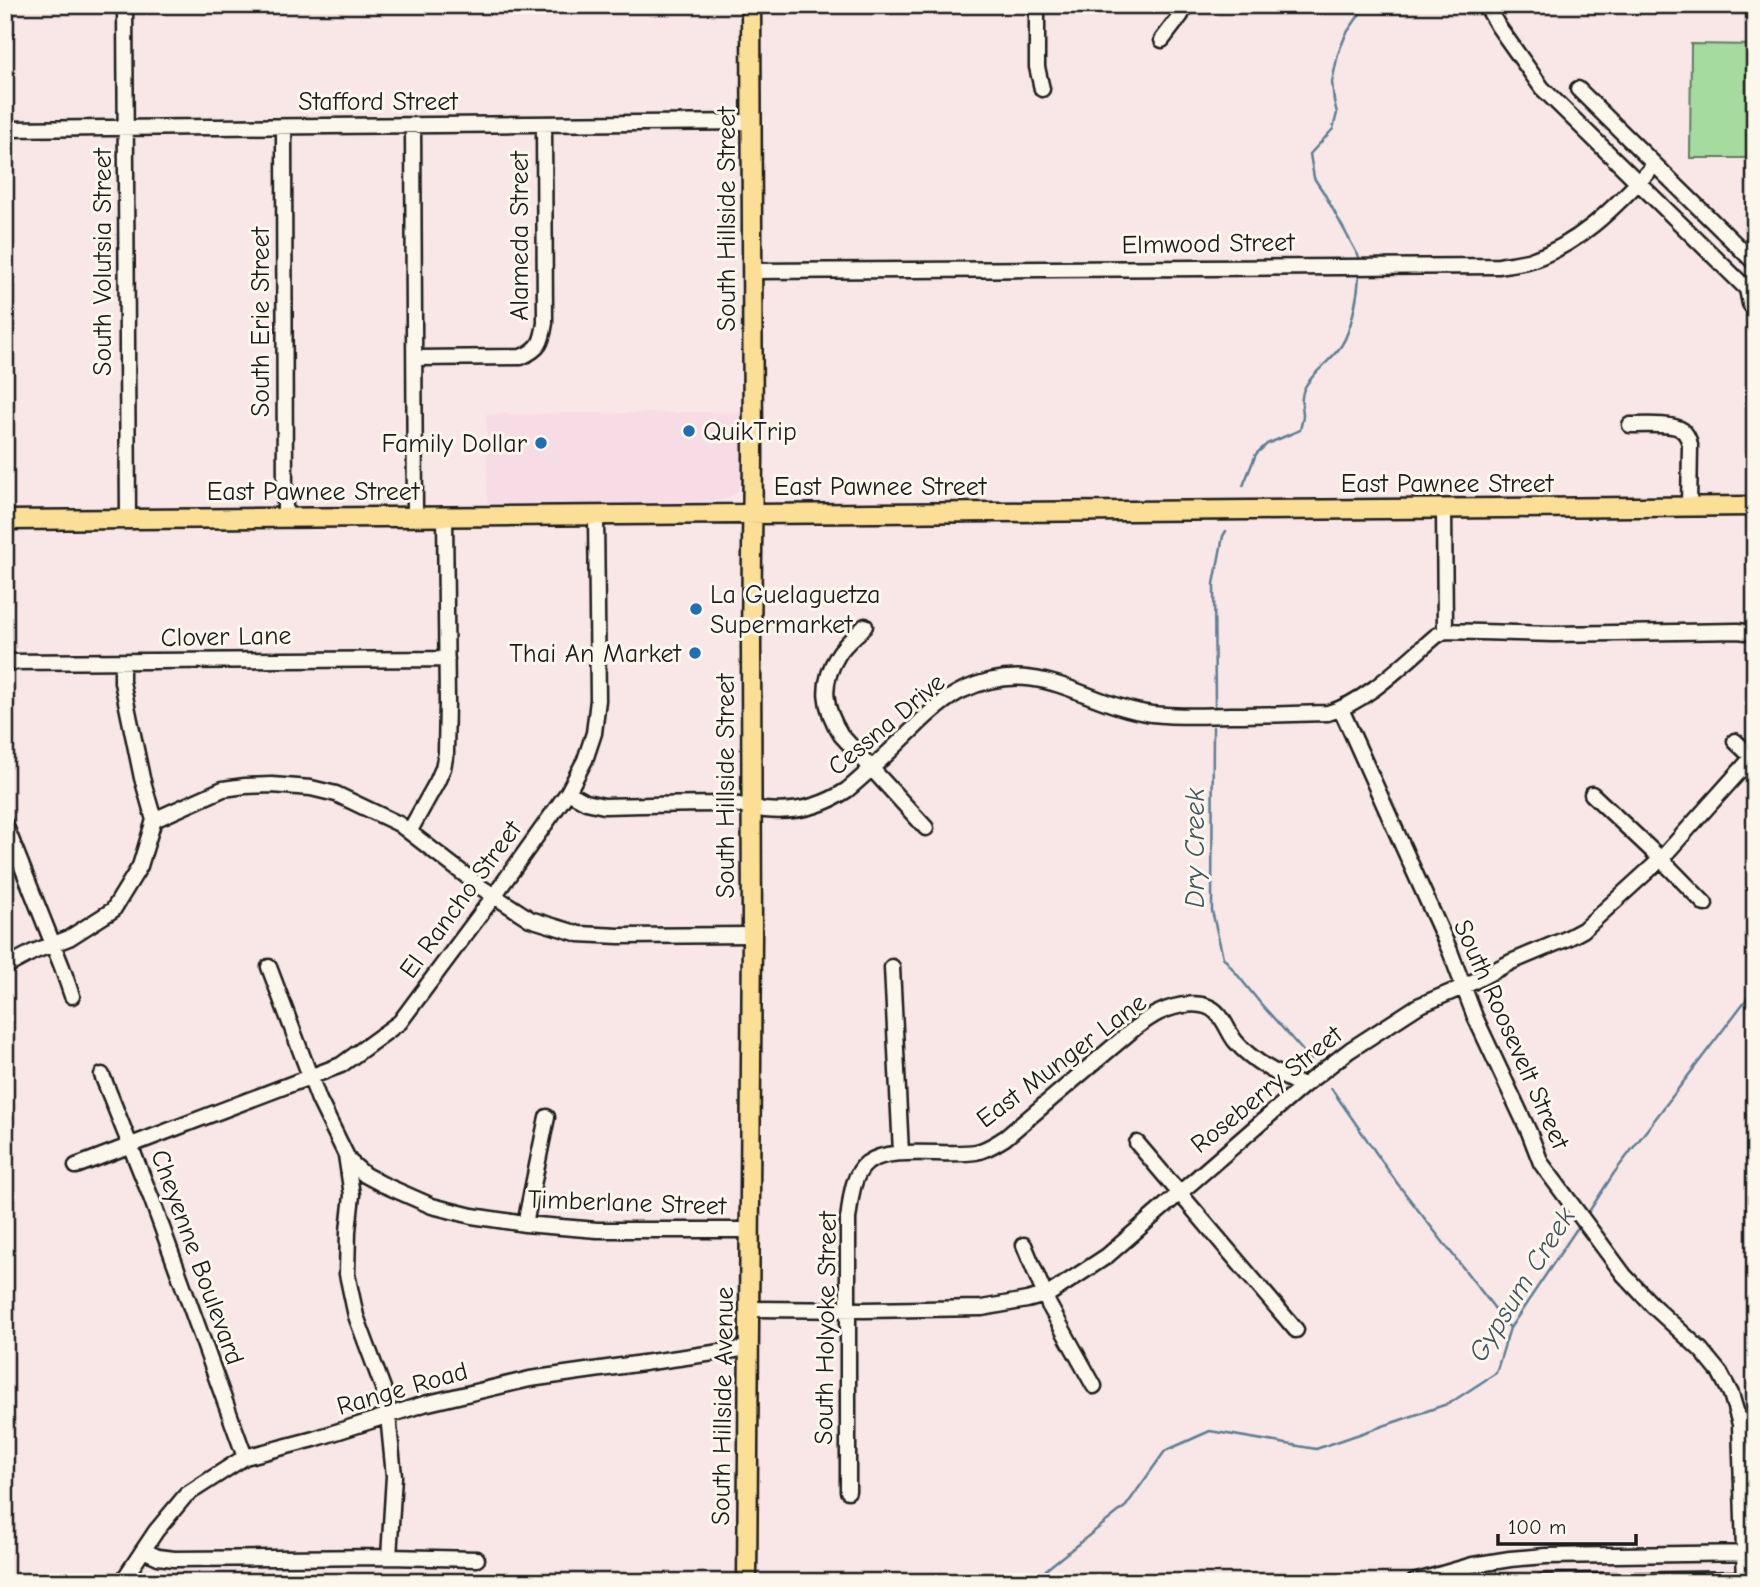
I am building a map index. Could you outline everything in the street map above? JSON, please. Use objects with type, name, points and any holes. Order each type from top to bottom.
[{"type":"main road","name":"South Hillside Street","points":[[750,1230],[754,457],[751,5]]},
{"type":"main road","name":"East Pawnee Street","points":[[5,520],[1755,506]]},
{"type":"main road","name":"South Hillside Avenue","points":[[747,1582],[750,1230]]},
{"type":"street","name":"South Volutsia Street","points":[[125,5],[128,519]]},
{"type":"street","points":[[1037,5],[1037,67],[1042,89]]},
{"type":"street","points":[[1162,40],[1181,15],[1185,5]]},
{"type":"street","points":[[1486,5],[1542,88],[1751,291],[1750,304],[1755,309]]},
{"type":"street","points":[[1578,89],[1753,257]]},
{"type":"street","name":"Stafford Street","points":[[5,129],[752,122]]},
{"type":"street","name":"Alameda Street","points":[[415,358],[521,357],[533,352],[540,344],[545,323],[544,124]]},
{"type":"street","points":[[413,126],[415,516]]},
{"type":"street","name":"South Erie Street","points":[[284,127],[285,517]]},
{"type":"street","name":"Elmwood Street","points":[[752,271],[1499,266],[1531,260],[1563,246],[1591,228],[1655,165]]},
{"type":"street","points":[[1630,425],[1674,427],[1681,428],[1684,432],[1690,446],[1689,507]]},
{"type":"street","points":[[1444,509],[1445,631]]},
{"type":"street","points":[[409,832],[437,782],[446,753],[445,516]]},
{"type":"street","name":"El Rancho Street","points":[[76,1166],[341,1065],[400,1023],[568,792],[585,760],[594,733],[598,700],[596,516]]},
{"type":"street","points":[[865,626],[838,654],[827,679],[826,700],[830,718],[841,735],[926,828]]},
{"type":"street","points":[[1341,709],[1361,699],[1445,631],[1554,634],[1755,633]]},
{"type":"street","name":"Clover Lane","points":[[5,662],[447,659]]},
{"type":"street","points":[[5,967],[33,952],[69,938],[113,910],[139,866],[154,820],[142,778],[122,682],[122,662]]},
{"type":"street","name":"Cessna Drive","points":[[568,792],[586,802],[604,806],[727,804],[765,810],[795,809],[818,804],[847,790],[926,716],[953,695],[994,679],[1009,677],[1051,681],[1120,706],[1165,715],[1302,714],[1328,713],[1341,709]]},
{"type":"street","name":"South Roosevelt Street","points":[[1341,709],[1541,1163],[1624,1275],[1701,1350],[1720,1373],[1731,1394],[1740,1424],[1749,1553],[1748,1580]]},
{"type":"street","points":[[1735,741],[1754,757]]},
{"type":"street","name":"Roseberry Street","points":[[750,1309],[982,1308],[1049,1294],[1107,1256],[1303,1086],[1350,1049],[1418,1006],[1583,930],[1661,859],[1754,757]]},
{"type":"street","points":[[154,820],[223,789],[272,785],[311,788],[336,794],[399,824],[482,888],[530,919],[579,934],[752,935]]},
{"type":"street","points":[[1592,794],[1705,904]]},
{"type":"street","points":[[5,824],[72,996]]},
{"type":"street","name":"Timberlane Street","points":[[269,967],[319,1100],[349,1161],[365,1174],[432,1206],[472,1216],[525,1224],[597,1230],[750,1230]]},
{"type":"street","points":[[892,967],[901,1153]]},
{"type":"street","name":"East Munger Lane","points":[[901,1153],[948,1154],[988,1149],[1005,1138],[1135,1028],[1158,1013],[1183,1005],[1201,1004],[1218,1013],[1235,1041],[1259,1062],[1282,1077],[1303,1086]]},
{"type":"street","name":"Cheyenne Boulevard","points":[[102,1075],[152,1200],[245,1457]]},
{"type":"street","points":[[525,1224],[547,1117]]},
{"type":"street","points":[[1137,1143],[1296,1330]]},
{"type":"street","name":"South Holyoke Street","points":[[848,1491],[848,1219],[852,1192],[866,1164],[889,1154],[901,1153]]},
{"type":"street","points":[[345,1154],[352,1195],[347,1274],[356,1316],[383,1388],[388,1415],[394,1476],[389,1557]]},
{"type":"street","points":[[1024,1245],[1045,1295],[1094,1386]]},
{"type":"street","name":"Range Road","points":[[122,1582],[156,1531],[186,1495],[245,1457],[314,1439],[424,1404],[530,1379],[749,1348]]},
{"type":"street","points":[[143,1550],[158,1557],[174,1559],[477,1559]]},
{"type":"street","points":[[1414,1582],[1473,1564],[1510,1559],[1749,1553]]},
{"type":"street","points":[[1543,1582],[1748,1580]]},
{"type":"shaded area","points":[[742,412],[740,482],[733,496],[718,501],[573,505],[487,503],[486,414]]},
{"type":"green space","points":[[1691,44],[1755,45],[1755,158],[1690,158]]},
{"type":"waterway","name":"Dry Creek","points":[[1359,261],[1314,178],[1310,154],[1333,129],[1337,113],[1332,82],[1338,54],[1346,34],[1366,5]]},
{"type":"waterway","name":"Dry Creek","points":[[1243,486],[1256,454],[1267,444],[1300,430],[1305,387],[1345,339],[1352,320],[1359,271]]},
{"type":"waterway","name":"Dry Creek","points":[[1215,707],[1214,584],[1226,531]]},
{"type":"waterway","name":"Dry Creek","points":[[1213,727],[1212,911],[1223,957],[1311,1060]]},
{"type":"waterway","name":"Gypsum Creek","points":[[1586,1216],[1614,1173],[1755,988]]},
{"type":"waterway","name":"Dry Creek","points":[[1331,1088],[1397,1183],[1510,1328]]},
{"type":"waterway","name":"Gypsum Creek","points":[[1034,1582],[1126,1506],[1165,1451],[1210,1431],[1316,1449],[1450,1403],[1496,1373],[1510,1328],[1580,1224]]},
{"type":"place","name":"QuikTrip","points":[[689,431]]},
{"type":"place","name":"Family Dollar","points":[[541,443]]},
{"type":"place","name":"La Guelaguetza Supermarket","points":[[696,609]]},
{"type":"place","name":"Thai An Market","points":[[695,653]]}]
